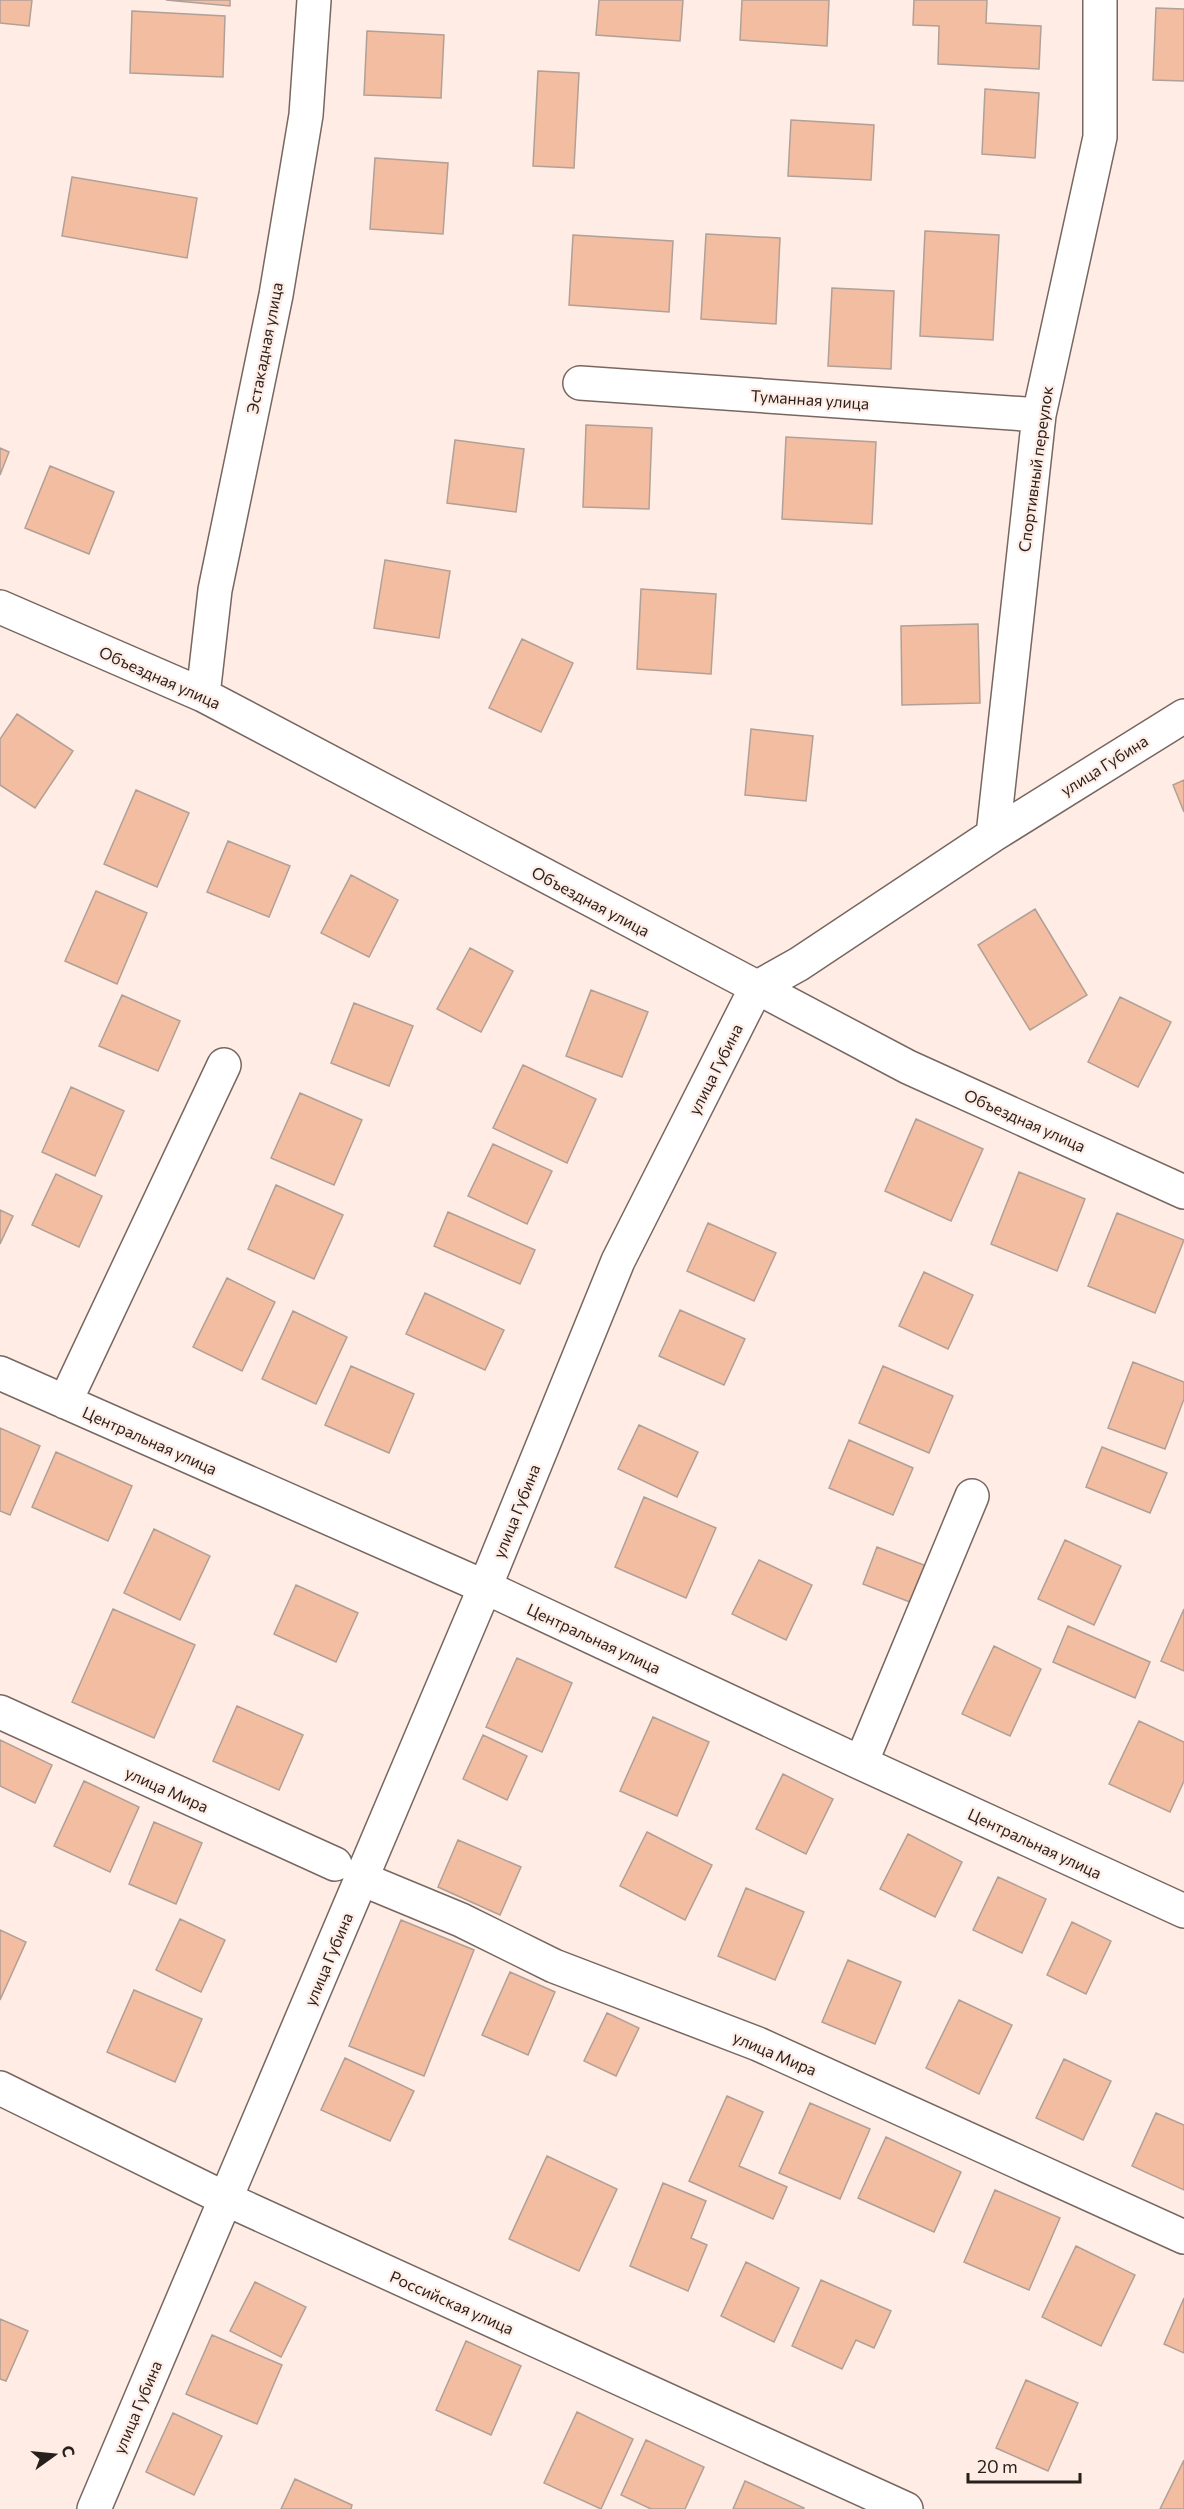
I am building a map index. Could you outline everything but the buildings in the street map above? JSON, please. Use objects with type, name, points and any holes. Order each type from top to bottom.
[{"type":"street","name":"Эстакадная улица","points":[[203,695],[215,590],[276,295],[306,115],[314,0]]},
{"type":"street","name":"Спортивный переулок","points":[[993,835],[1039,414],[1100,138],[1100,0]]},
{"type":"street","name":"Туманная улица","points":[[580,383],[1039,414]]},
{"type":"street","name":"Объездная улица","points":[[0,607],[203,695],[908,1067],[1184,1192]]},
{"type":"street","name":"улица Губина","points":[[94,2509],[226,2199],[348,1871],[485,1587],[618,1261],[756,988],[799,964],[993,835],[1184,716]]},
{"type":"street","points":[[65,1402],[224,1065]]},
{"type":"street","name":"Центральная улица","points":[[0,1373],[485,1587],[1184,1911]]},
{"type":"street","points":[[861,1763],[972,1496]]},
{"type":"street","name":"улица Мира","points":[[0,1712],[460,1920],[554,1966],[758,2044],[1184,2237]]},
{"type":"street","name":"Российская улица","points":[[0,2088],[226,2199],[906,2509]]}]
